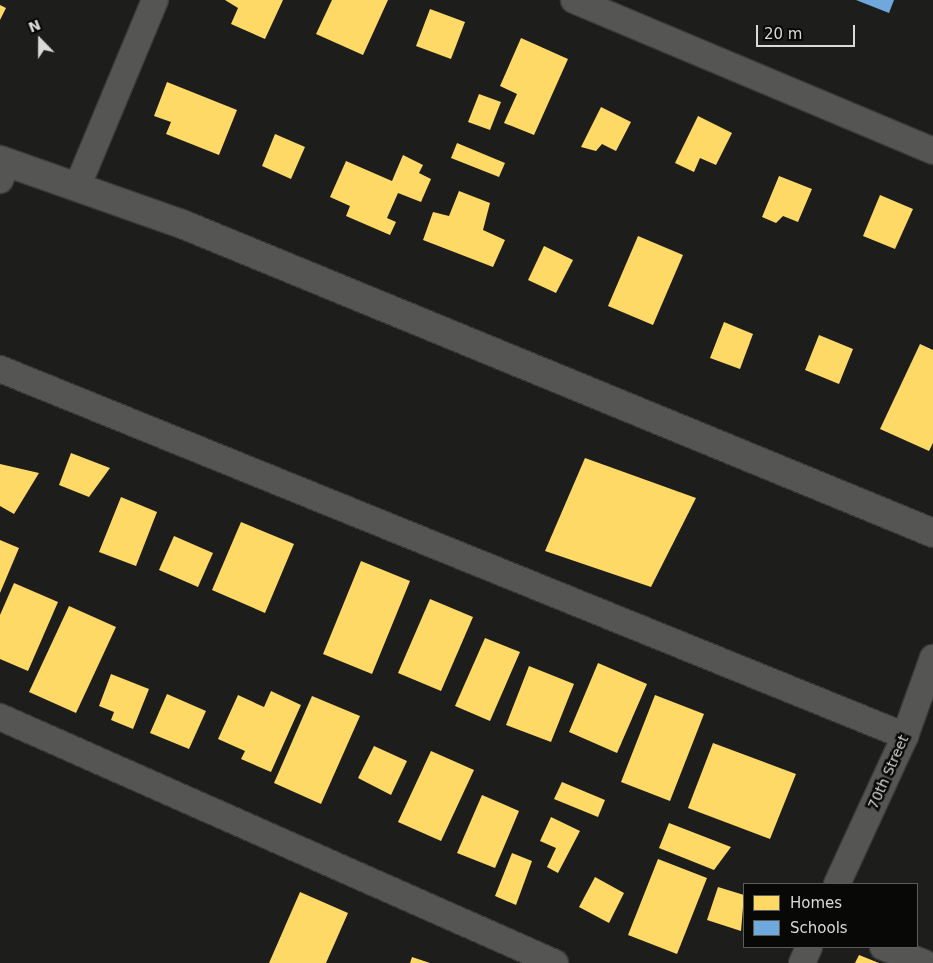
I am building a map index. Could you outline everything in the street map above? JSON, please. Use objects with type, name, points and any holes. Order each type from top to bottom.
[{"type":"street","points":[[78,185],[155,0]]},
{"type":"street","points":[[574,0],[933,151]]},
{"type":"street","points":[[2,168],[78,185],[182,224],[933,533]]},
{"type":"street","points":[[0,369],[905,736]]},
{"type":"street","name":"70th Street","points":[[837,883],[905,736],[933,658]]},
{"type":"street","points":[[0,717],[555,963]]},
{"type":"street","points":[[802,963],[809,948]]},
{"type":"street","points":[[886,948],[924,963]]},
{"type":"building: Homes","points":[[225,0],[283,0],[265,39],[231,24],[238,8]]},
{"type":"building: Homes","points":[[332,0],[388,0],[363,55],[316,34]]},
{"type":"building: Homes","points":[[0,5],[6,8],[0,20]]},
{"type":"building: Homes","points":[[430,9],[465,22],[451,59],[416,46]]},
{"type":"building: Homes","points":[[521,38],[568,59],[534,135],[504,123],[517,94],[500,86]]},
{"type":"building: Homes","points":[[167,82],[237,110],[219,155],[166,134],[171,122],[154,116]]},
{"type":"building: Homes","points":[[479,94],[501,102],[490,130],[468,122]]},
{"type":"building: Homes","points":[[601,107],[631,122],[616,151],[602,144],[596,151],[581,147]]},
{"type":"building: Homes","points":[[698,116],[732,133],[716,165],[700,158],[694,172],[675,163]]},
{"type":"building: Homes","points":[[275,134],[305,147],[291,179],[262,166]]},
{"type":"building: Homes","points":[[457,143],[505,163],[499,177],[451,158]]},
{"type":"building: Homes","points":[[403,155],[423,165],[419,173],[431,179],[421,202],[398,193],[387,218],[396,222],[390,235],[346,216],[350,206],[330,197],[346,161],[392,181]]},
{"type":"building: Homes","points":[[779,176],[812,189],[798,222],[783,216],[776,223],[762,217]]},
{"type":"building: Homes","points":[[459,191],[490,203],[483,230],[505,240],[493,267],[423,240],[433,212],[449,216]]},
{"type":"building: Homes","points":[[880,195],[913,209],[895,249],[863,236]]},
{"type":"building: Homes","points":[[638,236],[683,255],[653,325],[608,306]]},
{"type":"building: Homes","points":[[544,246],[573,260],[556,293],[528,280]]},
{"type":"building: Homes","points":[[724,322],[753,334],[740,369],[710,358]]},
{"type":"building: Homes","points":[[819,335],[853,349],[839,384],[805,370]]},
{"type":"building: Homes","points":[[920,344],[933,350],[933,443],[929,451],[880,429]]},
{"type":"building: Homes","points":[[71,453],[110,468],[89,497],[59,485]]},
{"type":"building: Homes","points":[[585,458],[696,498],[651,587],[545,551]]},
{"type":"building: Homes","points":[[0,464],[39,473],[14,514],[0,506]]},
{"type":"building: Homes","points":[[121,497],[157,512],[136,566],[99,552]]},
{"type":"building: Homes","points":[[241,522],[294,544],[265,613],[212,590]]},
{"type":"building: Homes","points":[[174,536],[213,553],[198,587],[159,570]]},
{"type":"building: Homes","points":[[0,540],[19,548],[0,593]]},
{"type":"building: Homes","points":[[361,561],[410,581],[372,674],[323,654]]},
{"type":"building: Homes","points":[[14,583],[58,602],[28,671],[0,659],[0,615]]},
{"type":"building: Homes","points":[[430,599],[473,617],[441,691],[398,673]]},
{"type":"building: Homes","points":[[69,606],[116,627],[76,713],[29,692]]},
{"type":"building: Homes","points":[[485,638],[520,652],[490,721],[455,706]]},
{"type":"building: Homes","points":[[598,663],[647,684],[617,753],[569,732]]},
{"type":"building: Homes","points":[[529,666],[574,684],[551,742],[506,725]]},
{"type":"building: Homes","points":[[111,674],[149,689],[133,729],[111,720],[114,712],[99,706]]},
{"type":"building: Homes","points":[[271,691],[301,705],[271,772],[241,759],[245,751],[218,739],[238,695],[264,707]]},
{"type":"building: Homes","points":[[167,694],[206,711],[189,749],[150,733]]},
{"type":"building: Homes","points":[[655,695],[704,714],[670,801],[621,782]]},
{"type":"building: Homes","points":[[312,696],[360,716],[321,804],[274,783]]},
{"type":"building: Homes","points":[[713,743],[796,774],[770,839],[688,808]]},
{"type":"building: Homes","points":[[374,746],[407,761],[391,795],[358,778]]},
{"type":"building: Homes","points":[[431,751],[474,770],[441,841],[398,822]]},
{"type":"building: Homes","points":[[562,782],[605,800],[598,817],[554,799]]},
{"type":"building: Homes","points":[[482,795],[519,811],[495,868],[457,853]]},
{"type":"building: Homes","points":[[551,817],[580,831],[558,873],[547,867],[556,848],[540,841]]},
{"type":"building: Homes","points":[[669,823],[731,847],[714,870],[659,848]]},
{"type":"building: Homes","points":[[512,853],[532,861],[516,905],[495,896]]},
{"type":"building: Homes","points":[[658,859],[707,878],[677,954],[628,935]]},
{"type":"building: Homes","points":[[595,877],[624,893],[609,923],[579,907]]},
{"type":"building: Homes","points":[[718,887],[743,895],[741,931],[707,920]]},
{"type":"building: Homes","points":[[300,892],[348,913],[326,963],[269,963]]},
{"type":"building: Homes","points":[[859,955],[879,963],[855,963]]},
{"type":"building: Homes","points":[[412,957],[430,963],[410,963]]},
{"type":"building: Schools","points":[[856,0],[894,0],[889,13]]}]
